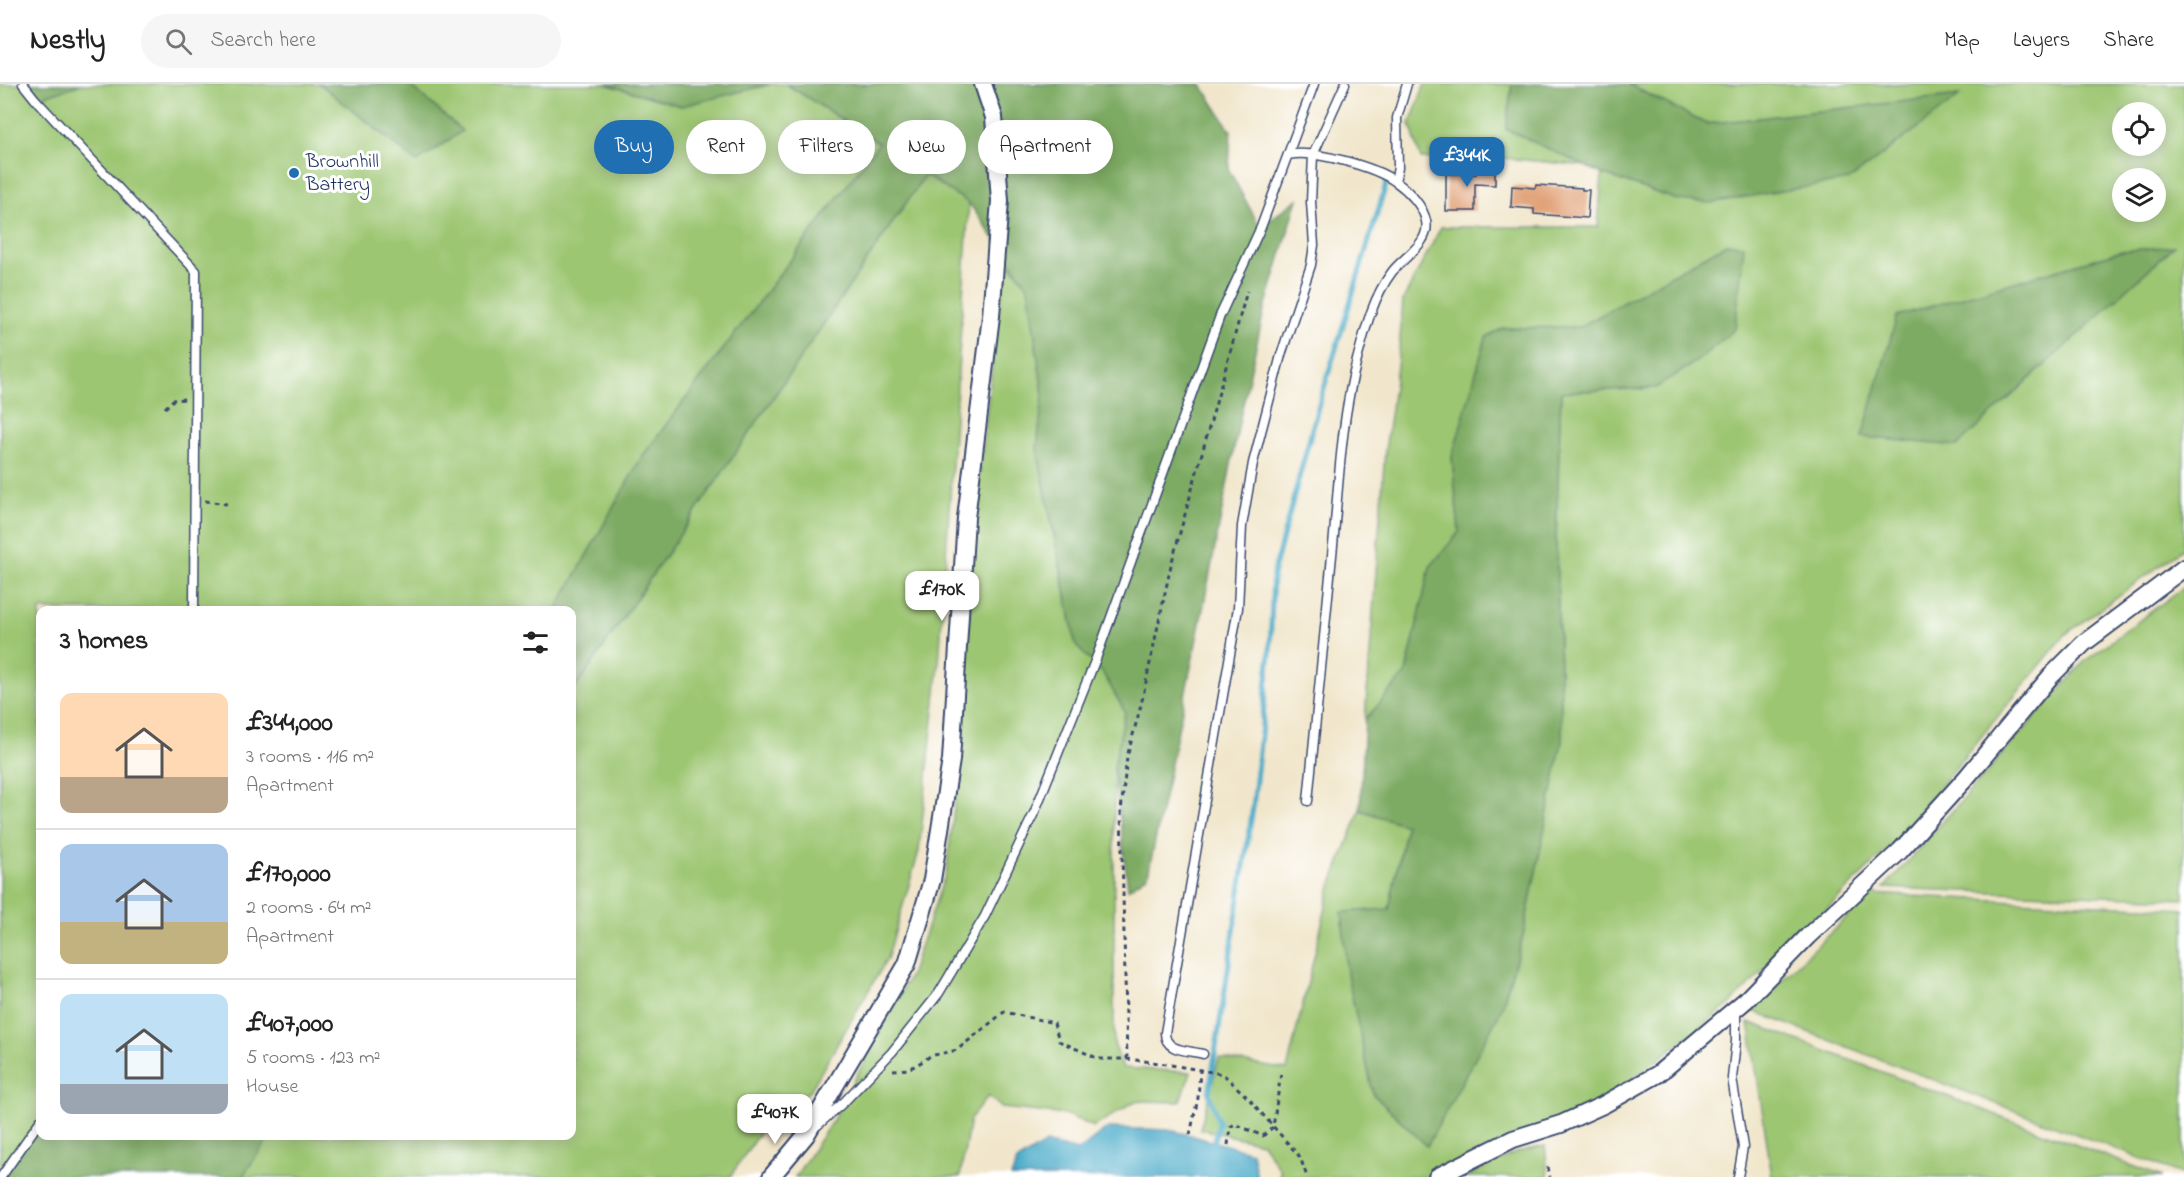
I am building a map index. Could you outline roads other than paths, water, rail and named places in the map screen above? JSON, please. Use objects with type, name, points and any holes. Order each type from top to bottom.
[{"type":"street","points":[[771,1177],[806,1135],[907,963],[932,880],[951,760],[966,518],[991,316],[999,201],[994,117],[983,84]]},
{"type":"street","points":[[1437,1177],[1513,1139],[1561,1124],[1603,1106],[1658,1074],[1736,1008],[1808,936],[1900,851],[1966,778],[2050,677],[2077,650],[2184,568]]},
{"type":"lane","points":[[23,84],[42,108],[196,270],[194,606]]},
{"type":"lane","points":[[806,1135],[844,1102],[892,1052],[939,993],[985,916],[1035,811],[1098,656],[1220,316],[1261,227],[1314,84]]},
{"type":"lane","points":[[1203,1054],[1169,1045],[1165,1040],[1165,1033],[1238,608],[1242,526],[1253,464],[1281,355],[1311,265],[1314,245],[1311,202],[1313,154],[1344,84]]},
{"type":"lane","points":[[1395,181],[1398,168],[1396,118],[1407,84]]},
{"type":"lane","points":[[1288,155],[1300,152],[1348,162],[1395,181],[1412,196],[1424,215],[1426,228],[1418,246],[1392,271],[1378,293],[1367,323],[1348,398],[1308,801]]},
{"type":"lane","points":[[1736,1008],[1736,1041],[1732,1078],[1743,1147],[1738,1177]]},
{"type":"lane","points":[[1,1177],[36,1127]]},
{"type":"water","points":[[1108,1128],[1171,1130],[1252,1152],[1257,1177],[1011,1177],[1017,1161],[1046,1143],[1078,1151]]},
{"type":"waterway","points":[[1214,1142],[1219,1123],[1209,1093],[1253,807],[1270,652],[1273,574],[1317,411],[1388,178]]},
{"type":"place","name":"Brownhill Battery","points":[[294,173]]}]
